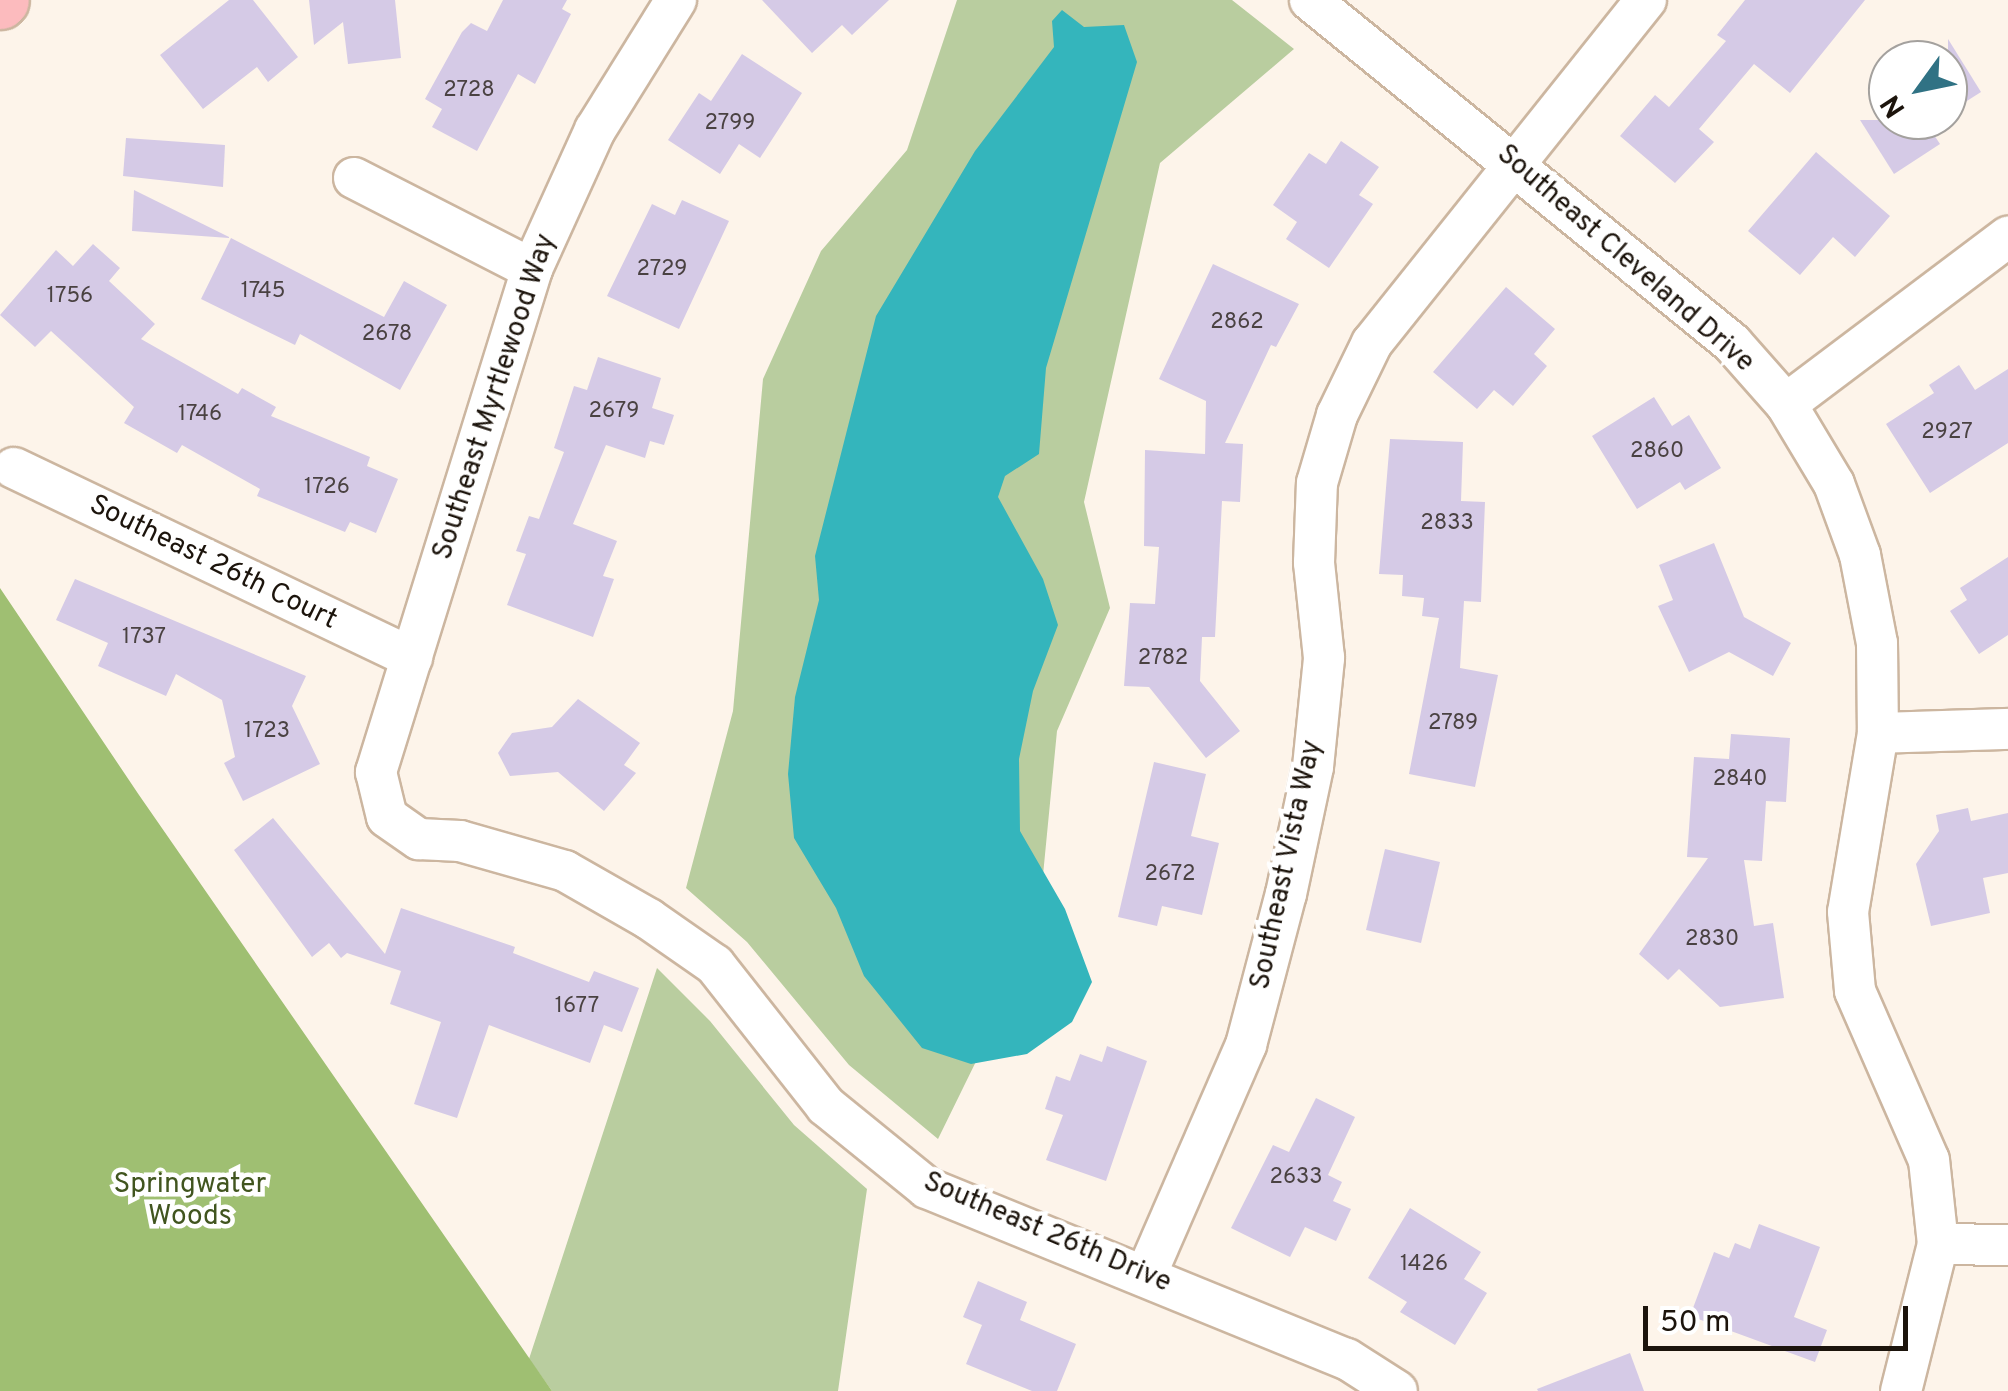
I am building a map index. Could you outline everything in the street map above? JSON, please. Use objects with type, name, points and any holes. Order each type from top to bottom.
[{"type":"street","name":"Southeast Myrtlewood Way","points":[[387,817],[376,772],[532,269],[595,130],[676,0]]},
{"type":"street","name":"Southeast Cleveland Drive","points":[[1310,0],[1515,162],[1732,343],[1786,404],[1834,484],[1860,555],[1877,643],[1878,733],[1848,912],[1855,992],[1930,1160],[1938,1244],[1901,1391]]},
{"type":"street","name":"Southeast Vista Way","points":[[1146,1275],[1246,1045],[1286,894],[1314,766],[1324,658],[1314,563],[1317,483],[1337,415],[1372,343],[1646,0]]},
{"type":"street","points":[[354,178],[532,269]]},
{"type":"street","points":[[1786,404],[2008,237]]},
{"type":"street","name":"Southeast 26th Court","points":[[14,468],[412,658]]},
{"type":"street","points":[[1878,733],[2008,729]]},
{"type":"street","name":"Southeast 26th Drive","points":[[387,817],[419,839],[460,840],[565,872],[649,920],[715,966],[826,1106],[927,1188],[1347,1359],[1396,1391]]},
{"type":"street","points":[[1938,1244],[2008,1246]]},
{"type":"green space","points":[[957,0],[1232,0],[1294,49],[1160,163],[1084,502],[1110,608],[1057,731],[1037,937],[938,1139],[849,1065],[747,942],[686,888],[733,711],[763,379],[821,251],[907,150]]},
{"type":"green space","name":"Springwater Woods","points":[[0,588],[139,795],[552,1391],[0,1391]]},
{"type":"green space","points":[[657,968],[710,1021],[794,1125],[867,1189],[838,1391],[552,1391],[529,1359]]},
{"type":"water","points":[[1062,10],[1084,27],[1124,25],[1137,62],[1046,368],[1039,454],[1005,476],[998,497],[1043,579],[1058,625],[1033,691],[1019,759],[1020,831],[1065,909],[1092,982],[1072,1022],[1027,1054],[971,1064],[922,1048],[864,976],[836,908],[794,838],[788,774],[795,697],[819,600],[815,556],[876,316],[975,151],[1054,47],[1052,21]]},
{"type":"building","points":[[229,0],[253,0],[298,57],[268,82],[257,67],[203,109],[160,55]]},
{"type":"building","points":[[309,0],[395,0],[401,58],[348,64],[343,22],[314,45]]},
{"type":"building","points":[[503,0],[567,0],[562,9],[571,14],[535,84],[518,74],[477,151],[432,127],[442,109],[425,99],[462,32],[471,23],[487,31]]},
{"type":"building","points":[[762,0],[889,0],[852,35],[842,25],[812,53]]},
{"type":"building","points":[[1745,0],[1865,0],[1790,93],[1754,64],[1699,129],[1714,142],[1675,183],[1620,136],[1655,95],[1669,107],[1726,41],[1717,35]]},
{"type":"building","points":[[742,54],[802,93],[760,158],[739,144],[720,174],[668,140],[699,93],[711,101]]},
{"type":"building","points":[[1968,71],[1981,92],[1968,100]]},
{"type":"building","points":[[126,138],[225,145],[223,187],[123,176]]},
{"type":"building","points":[[1873,140],[1937,140],[1940,144],[1894,174]]},
{"type":"building","points":[[1341,141],[1379,167],[1359,195],[1373,204],[1329,268],[1286,239],[1297,222],[1273,205],[1309,153],[1326,164]]},
{"type":"building","points":[[1816,152],[1890,216],[1855,257],[1833,237],[1800,275],[1748,231]]},
{"type":"building","points":[[134,190],[229,237],[229,238],[132,231]]},
{"type":"building","points":[[682,200],[729,221],[679,329],[607,296],[652,204],[675,215]]},
{"type":"building","points":[[231,238],[384,317],[404,281],[447,305],[400,390],[300,334],[295,345],[201,299]]},
{"type":"building","points":[[93,244],[120,268],[109,281],[155,324],[141,339],[238,394],[242,388],[276,407],[271,416],[370,457],[367,466],[398,479],[376,533],[350,522],[345,532],[257,496],[260,489],[182,445],[177,453],[124,423],[134,407],[51,331],[35,347],[0,315],[56,250],[73,266]]},
{"type":"building","points":[[1213,264],[1299,304],[1276,347],[1271,345],[1225,443],[1243,444],[1240,502],[1222,501],[1215,637],[1202,637],[1200,681],[1240,731],[1206,758],[1149,687],[1124,686],[1130,603],[1155,604],[1159,547],[1144,546],[1145,450],[1205,454],[1206,401],[1159,379]]},
{"type":"building","points":[[1506,287],[1555,329],[1534,354],[1547,366],[1513,406],[1494,390],[1477,409],[1433,372]]},
{"type":"building","points":[[598,357],[661,378],[652,408],[674,415],[664,445],[650,441],[645,458],[606,445],[573,524],[617,541],[603,576],[614,579],[593,637],[507,605],[526,554],[516,551],[529,516],[539,519],[564,452],[554,448],[574,386],[587,390]]},
{"type":"building","points":[[1959,365],[1975,390],[2008,369],[2008,443],[1930,493],[1886,424],[1934,393],[1929,385]]},
{"type":"building","points":[[1654,397],[1672,426],[1689,415],[1721,468],[1685,490],[1680,482],[1637,509],[1592,436]]},
{"type":"building","points":[[1390,439],[1463,442],[1461,501],[1485,502],[1481,602],[1464,601],[1460,668],[1498,675],[1475,787],[1409,774],[1439,618],[1422,616],[1424,598],[1402,596],[1403,575],[1379,574]]},
{"type":"building","points":[[1714,543],[1744,617],[1791,643],[1773,676],[1729,652],[1689,672],[1658,606],[1673,600],[1659,565]]},
{"type":"building","points":[[2008,557],[2008,635],[1979,654],[1950,611],[1967,600],[1960,588]]},
{"type":"building","points":[[75,579],[306,676],[292,706],[320,764],[243,801],[224,763],[235,757],[222,700],[176,674],[166,696],[98,666],[108,643],[56,620]]},
{"type":"building","points":[[578,699],[640,743],[624,765],[636,773],[604,811],[558,772],[510,776],[498,753],[512,733],[552,727]]},
{"type":"building","points":[[1731,734],[1790,738],[1786,802],[1766,801],[1762,861],[1744,860],[1754,926],[1773,923],[1784,998],[1720,1007],[1679,969],[1668,980],[1639,954],[1708,858],[1687,857],[1694,757],[1729,759]]},
{"type":"building","points":[[1154,762],[1206,774],[1191,836],[1219,843],[1202,915],[1162,906],[1157,926],[1118,917]]},
{"type":"building","points":[[1968,808],[1971,821],[2008,813],[2008,873],[1983,878],[1990,913],[1931,926],[1916,864],[1939,831],[1936,815]]},
{"type":"building","points":[[273,818],[385,954],[401,908],[515,947],[513,953],[589,982],[594,971],[639,988],[622,1032],[604,1025],[590,1063],[489,1025],[457,1118],[414,1104],[441,1022],[390,1004],[401,971],[347,953],[341,958],[329,943],[312,957],[234,850]]},
{"type":"building","points":[[1385,849],[1440,862],[1421,943],[1366,930]]},
{"type":"building","points":[[1107,1046],[1147,1061],[1106,1181],[1046,1160],[1063,1115],[1045,1109],[1056,1076],[1070,1081],[1080,1054],[1102,1062]]},
{"type":"building","points":[[1316,1098],[1355,1117],[1328,1175],[1342,1182],[1333,1201],[1351,1209],[1336,1241],[1305,1227],[1290,1257],[1231,1228],[1273,1145],[1289,1152]]},
{"type":"building","points":[[1410,1208],[1481,1252],[1464,1279],[1487,1293],[1455,1345],[1400,1312],[1407,1302],[1368,1278]]},
{"type":"building","points":[[1759,1224],[1820,1247],[1794,1317],[1827,1330],[1815,1362],[1690,1316],[1714,1252],[1729,1258],[1735,1243],[1750,1249]]},
{"type":"building","points":[[978,1281],[1027,1302],[1020,1320],[1076,1344],[1057,1391],[1032,1391],[966,1364],[982,1325],[963,1317]]},
{"type":"building","points":[[1630,1353],[1644,1391],[1537,1389]]}]
